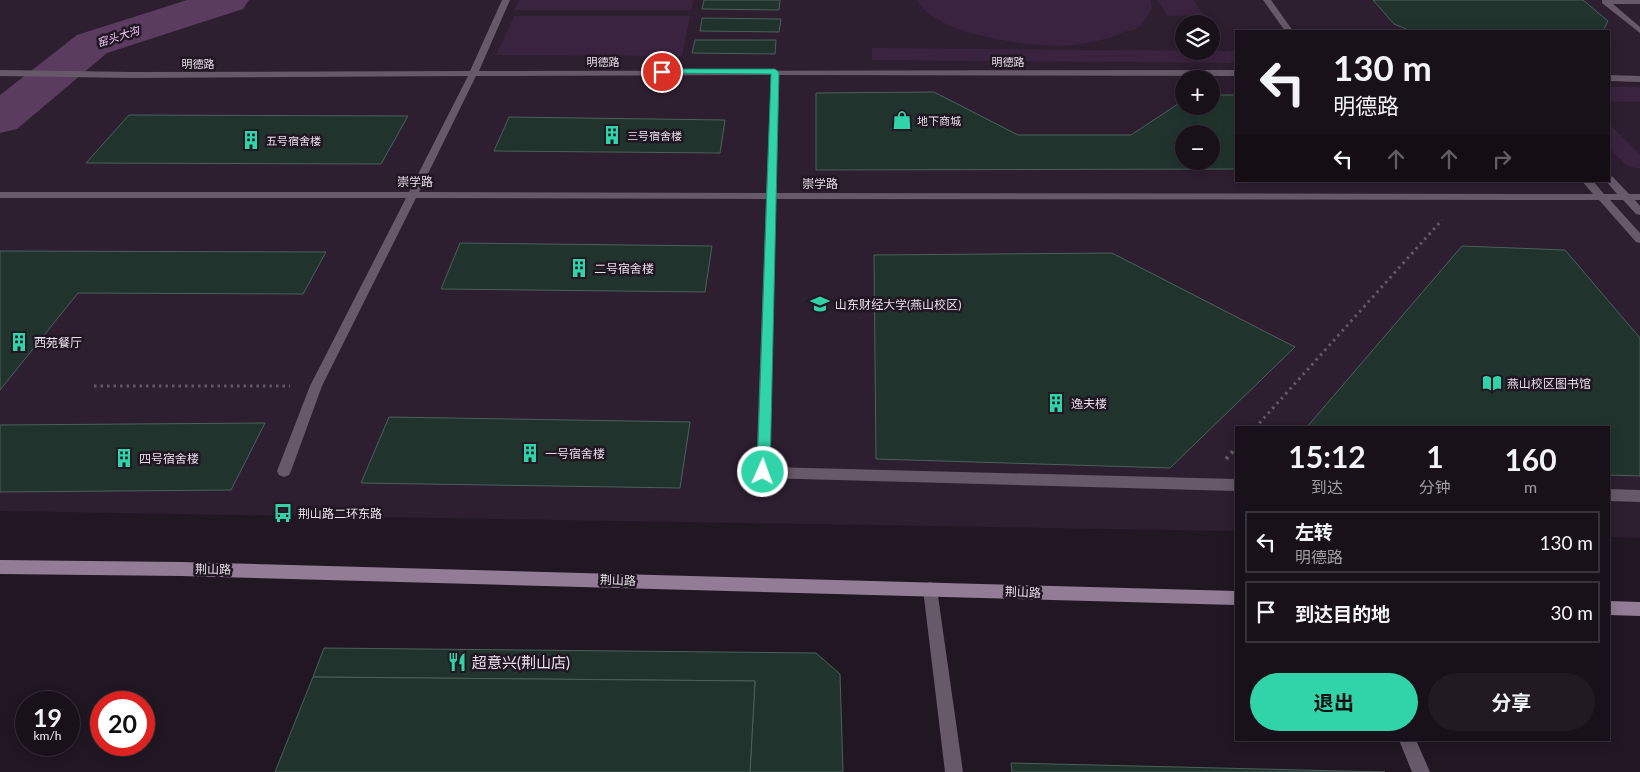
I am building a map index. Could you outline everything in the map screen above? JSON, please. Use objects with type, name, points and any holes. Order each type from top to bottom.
[{"type":"main road","name":"荆山路","points":[[0,567],[114,567],[1235,598]]},
{"type":"main road","points":[[1610,608],[1640,609]]},
{"type":"lane","points":[[284,471],[316,386],[474,72],[506,0]]},
{"type":"lane","points":[[1268,0],[1288,30]]},
{"type":"lane","points":[[1640,2],[1605,1],[1640,31]]},
{"type":"lane","name":"明德路","points":[[0,73],[133,75],[474,72],[1235,73]]},
{"type":"lane","points":[[775,72],[763,472],[1235,485]]},
{"type":"lane","points":[[1610,78],[1640,79]]},
{"type":"lane","points":[[1610,180],[1640,212]]},
{"type":"lane","points":[[1588,182],[1640,240]]},
{"type":"lane","name":"崇学路","points":[[0,195],[412,193],[771,196],[1640,197]]},
{"type":"lane","points":[[1610,495],[1640,496]]},
{"type":"lane","points":[[930,589],[954,772]]},
{"type":"lane","points":[[1407,741],[1421,772]]},
{"type":"path","points":[[1257,426],[1461,198]]},
{"type":"path","points":[[94,386],[316,386]]},
{"type":"shaded area","name":"山东财经大学(燕山校区)","points":[[0,0],[1640,0],[1640,538],[1610,537],[1610,426],[1235,426],[1235,531],[0,511]]},
{"type":"shaded area","points":[[519,0],[694,0],[691,10],[514,10]]},
{"type":"shaded area","points":[[917,0],[1151,0],[1152,8],[1139,27],[1094,42],[1062,46],[1005,41],[961,30],[942,22],[927,12]]},
{"type":"shaded area","points":[[1157,0],[1194,0],[1203,15],[1175,15],[1167,16]]},
{"type":"shaded area","points":[[514,16],[690,16],[682,56],[496,55]]},
{"type":"shaded area","points":[[872,48],[1175,50],[1175,60],[1220,60],[1220,51],[1235,51],[1235,63],[872,60]]},
{"type":"shaded area","points":[[1610,87],[1640,87],[1640,102],[1610,102]]},
{"type":"shaded area","points":[[1610,125],[1640,154],[1640,169],[1626,165],[1610,149]]},
{"type":"building","points":[[704,0],[780,0],[779,10],[702,9]]},
{"type":"building","points":[[1373,0],[1583,0],[1608,21],[1604,30],[1409,30],[1394,24]]},
{"type":"building","points":[[702,18],[781,19],[779,32],[700,31]]},
{"type":"building","points":[[695,40],[776,40],[775,54],[692,53]]},
{"type":"building","name":"地下商城","points":[[934,92],[1018,135],[1131,135],[1175,106],[1175,115],[1220,115],[1220,95],[1235,95],[1235,169],[1220,169],[1220,125],[1175,125],[1175,169],[816,170],[816,93]]},
{"type":"building","name":"五号宿舍楼","points":[[129,115],[408,116],[381,164],[86,163]]},
{"type":"building","name":"三号宿舍楼","points":[[509,117],[725,120],[720,153],[494,151]]},
{"type":"building","name":"二号宿舍楼","points":[[460,243],[712,246],[705,292],[441,289]]},
{"type":"building","name":"燕山校区图书馆","points":[[1462,246],[1565,250],[1640,338],[1640,476],[1610,475],[1610,426],[1308,426]]},
{"type":"building","name":"西苑餐厅","points":[[0,251],[326,252],[303,294],[78,293],[0,390]]},
{"type":"building","name":"逸夫楼","points":[[1112,253],[1295,347],[1170,468],[876,459],[874,255]]},
{"type":"building","name":"一号宿舍楼","points":[[389,417],[690,422],[680,488],[361,483]]},
{"type":"building","name":"四号宿舍楼","points":[[265,423],[231,490],[0,492],[0,425]]},
{"type":"building","points":[[324,648],[816,653],[840,674],[843,772],[750,772],[755,681],[313,677]]},
{"type":"building","points":[[313,677],[755,681],[750,772],[275,772]]},
{"type":"building","points":[[1011,763],[1385,772],[1012,772]]},
{"type":"waterway","name":"窑头大沟","points":[[0,119],[92,44],[229,0]]},
{"type":"place","name":"地下商城","points":[[902,120]]},
{"type":"place","name":"三号宿舍楼","points":[[612,135]]},
{"type":"place","name":"五号宿舍楼","points":[[251,140]]},
{"type":"place","name":"二号宿舍楼","points":[[579,268]]},
{"type":"place","name":"山东财经大学(燕山校区)","points":[[820,304]]},
{"type":"place","name":"西苑餐厅","points":[[19,342]]},
{"type":"place","name":"燕山校区图书馆","points":[[1492,383]]},
{"type":"place","name":"逸夫楼","points":[[1056,403]]},
{"type":"place","name":"一号宿舍楼","points":[[530,453]]},
{"type":"place","name":"四号宿舍楼","points":[[124,458]]},
{"type":"place","name":"荆山路二环东路","points":[[283,513]]},
{"type":"place","name":"超意兴(荆山店)","points":[[457,662]]},
{"type":"route","points":[[662,72],[775,72],[763,472]]}]
